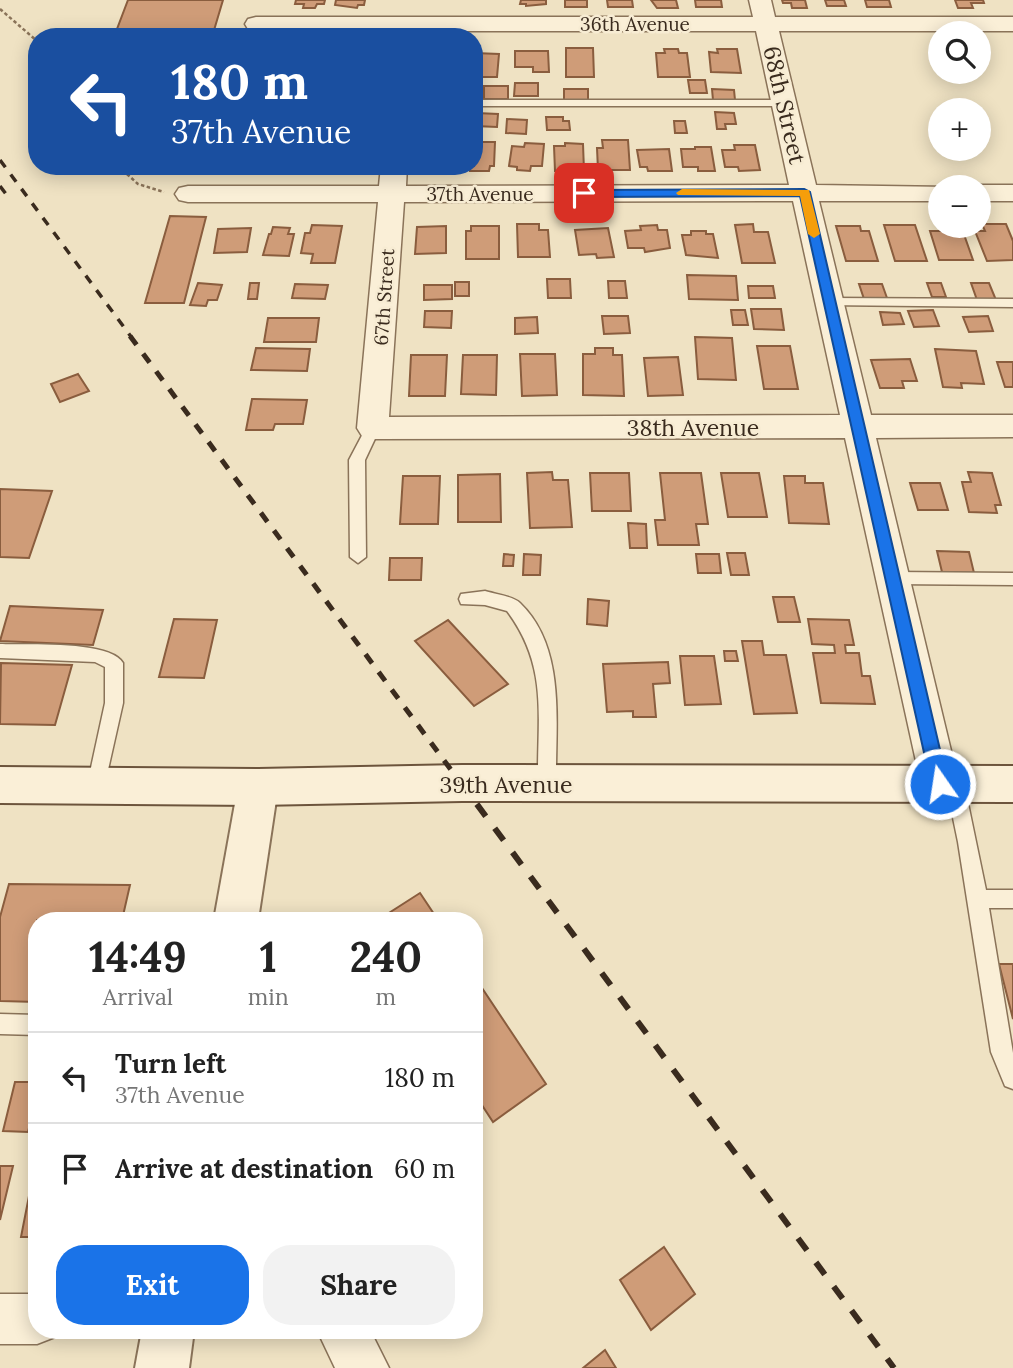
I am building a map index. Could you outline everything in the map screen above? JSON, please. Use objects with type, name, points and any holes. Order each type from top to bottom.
[{"type":"main road","name":"39th Avenue","points":[[2,792],[96,786],[1013,784]]},
{"type":"main road","points":[[237,912],[258,787]]},
{"type":"main road","points":[[162,1368],[167,1339]]},
{"type":"street","points":[[404,28],[407,0]]},
{"type":"street","name":"36th Avenue","points":[[444,28],[763,12],[1013,24]]},
{"type":"street","name":"68th Street","points":[[763,12],[892,578],[947,784]]},
{"type":"street","name":"36th Avenue","points":[[257,24],[355,28]]},
{"type":"street","name":"37th Avenue","points":[[188,194],[393,180],[928,193]]},
{"type":"street","name":"67th Street","points":[[373,428],[393,180]]},
{"type":"street","points":[[991,193],[1013,193]]},
{"type":"street","name":"38th Avenue","points":[[373,428],[1013,426]]},
{"type":"street","points":[[0,1319],[28,1319]]},
{"type":"street","points":[[347,1339],[363,1368]]},
{"type":"lane","points":[[483,103],[784,103]]},
{"type":"lane","points":[[829,302],[1013,303]]},
{"type":"lane","points":[[358,557],[358,460],[373,428]]},
{"type":"lane","points":[[892,578],[1013,579]]},
{"type":"lane","points":[[467,599],[485,598],[513,606],[536,640],[544,660],[546,677],[547,783]]},
{"type":"lane","points":[[0,651],[97,654],[114,663],[114,703],[96,786]]},
{"type":"lane","points":[[947,784],[977,899],[1002,1052],[1013,1078]]},
{"type":"lane","points":[[977,899],[1013,899]]},
{"type":"lane","points":[[0,1024],[28,1025]]},
{"type":"path","points":[[0,9],[28,33]]},
{"type":"path","points":[[124,175],[144,187],[160,192],[188,194]]},
{"type":"building","points":[[128,0],[223,0],[215,28],[117,28]]},
{"type":"building","points":[[296,0],[325,0],[324,4],[317,4],[315,8],[303,8],[304,4],[295,4]]},
{"type":"building","points":[[336,0],[365,0],[364,5],[358,5],[357,8],[335,5]]},
{"type":"building","points":[[521,0],[546,0],[546,4],[526,6],[520,4]]},
{"type":"building","points":[[565,0],[587,0],[587,7],[565,7]]},
{"type":"building","points":[[607,0],[632,0],[633,7],[608,7]]},
{"type":"building","points":[[651,0],[676,0],[678,8],[657,8]]},
{"type":"building","points":[[695,0],[721,0],[722,7],[696,7]]},
{"type":"building","points":[[782,0],[805,0],[807,8],[792,8],[791,3],[783,3]]},
{"type":"building","points":[[825,0],[844,0],[846,6],[827,6]]},
{"type":"building","points":[[865,0],[889,0],[891,7],[867,7]]},
{"type":"building","points":[[955,0],[983,0],[984,3],[971,3],[973,8],[958,8]]},
{"type":"building","points":[[566,48],[593,48],[594,77],[566,77]]},
{"type":"building","points":[[664,49],[678,49],[679,53],[687,53],[690,77],[658,77],[656,53],[665,53]]},
{"type":"building","points":[[717,49],[737,49],[741,73],[711,72],[709,52],[718,53]]},
{"type":"building","points":[[515,51],[548,51],[549,72],[533,72],[533,67],[515,67]]},
{"type":"building","points":[[483,53],[499,54],[497,77],[483,77]]},
{"type":"building","points":[[688,80],[705,80],[707,93],[690,93]]},
{"type":"building","points":[[515,83],[538,83],[538,96],[514,96]]},
{"type":"building","points":[[484,86],[508,86],[508,99],[484,99]]},
{"type":"building","points":[[564,89],[588,89],[588,101],[564,101]]},
{"type":"building","points":[[712,89],[734,90],[735,100],[713,100]]},
{"type":"building","points":[[715,112],[734,113],[736,124],[725,124],[726,129],[717,129]]},
{"type":"building","points":[[483,113],[498,114],[497,127],[483,126]]},
{"type":"building","points":[[546,117],[563,117],[563,121],[569,121],[570,130],[547,130]]},
{"type":"building","points":[[507,119],[527,120],[526,134],[506,133]]},
{"type":"building","points":[[674,121],[685,121],[687,133],[675,133]]},
{"type":"building","points":[[602,140],[628,140],[630,170],[598,170],[597,148],[603,148]]},
{"type":"building","points":[[483,142],[495,142],[494,166],[490,166],[489,171],[483,171]]},
{"type":"building","points":[[525,143],[544,144],[542,166],[531,166],[530,171],[509,166],[512,146],[524,147]]},
{"type":"building","points":[[565,143],[583,144],[584,171],[555,171],[554,146],[565,146]]},
{"type":"building","points":[[734,145],[755,145],[760,170],[739,171],[738,167],[725,167],[722,150],[735,150]]},
{"type":"building","points":[[711,147],[715,171],[698,171],[698,167],[683,167],[681,149]]},
{"type":"building","points":[[669,149],[672,171],[648,171],[647,167],[640,167],[637,150]]},
{"type":"building","points":[[170,216],[206,217],[184,303],[145,303]]},
{"type":"building","points":[[517,224],[539,224],[539,230],[548,230],[550,257],[518,257]]},
{"type":"building","points":[[753,224],[754,232],[768,232],[775,263],[742,263],[735,225]]},
{"type":"building","points":[[991,224],[1006,224],[1013,241],[1013,260],[987,261],[978,238],[991,238]]},
{"type":"building","points":[[312,225],[342,226],[335,263],[311,263],[313,254],[301,253],[305,233],[310,233]]},
{"type":"building","points":[[657,225],[658,230],[667,230],[670,248],[645,252],[644,248],[628,248],[625,231],[641,230],[640,226]]},
{"type":"building","points":[[884,225],[915,225],[927,261],[895,261]]},
{"type":"building","points":[[446,226],[446,253],[415,254],[417,227]]},
{"type":"building","points":[[471,226],[499,226],[499,259],[466,259],[466,231],[471,231]]},
{"type":"building","points":[[836,226],[860,226],[861,231],[869,231],[878,261],[846,261]]},
{"type":"building","points":[[273,227],[290,228],[288,234],[294,234],[289,256],[263,255]]},
{"type":"building","points":[[251,228],[247,252],[214,253],[218,229]]},
{"type":"building","points":[[608,228],[614,257],[579,255],[575,230]]},
{"type":"building","points":[[691,231],[713,234],[718,258],[686,255],[682,235],[691,235]]},
{"type":"building","points":[[932,238],[965,238],[973,260],[939,260]]},
{"type":"building","points":[[687,275],[736,276],[738,300],[689,299]]},
{"type":"building","points":[[547,279],[570,279],[571,298],[548,298]]},
{"type":"building","points":[[608,281],[625,281],[627,298],[609,298]]},
{"type":"building","points":[[455,282],[469,282],[469,296],[455,296]]},
{"type":"building","points":[[198,283],[222,285],[217,300],[208,300],[206,306],[190,305]]},
{"type":"building","points":[[250,283],[259,283],[257,299],[248,299]]},
{"type":"building","points":[[927,283],[941,283],[946,297],[932,297]]},
{"type":"building","points":[[971,283],[989,283],[996,300],[977,300]]},
{"type":"building","points":[[295,284],[328,285],[325,299],[292,298]]},
{"type":"building","points":[[859,284],[882,284],[887,298],[864,299]]},
{"type":"building","points":[[424,285],[452,285],[452,299],[424,300]]},
{"type":"building","points":[[748,286],[773,286],[775,298],[749,298]]},
{"type":"building","points":[[751,309],[781,309],[784,330],[754,329]]},
{"type":"building","points":[[731,310],[745,310],[748,325],[733,325]]},
{"type":"building","points":[[933,310],[939,326],[914,327],[908,311]]},
{"type":"building","points":[[425,311],[452,311],[451,328],[424,327]]},
{"type":"building","points":[[880,312],[900,313],[904,324],[883,325]]},
{"type":"building","points":[[602,316],[628,316],[630,333],[604,334]]},
{"type":"building","points":[[988,316],[993,331],[969,332],[963,317]]},
{"type":"building","points":[[537,317],[538,333],[515,334],[515,318]]},
{"type":"building","points":[[268,318],[319,318],[316,342],[264,342]]},
{"type":"building","points":[[695,337],[732,338],[736,380],[698,379]]},
{"type":"building","points":[[757,346],[790,346],[798,389],[764,389]]},
{"type":"building","points":[[256,348],[310,349],[307,371],[251,370]]},
{"type":"building","points":[[595,348],[613,348],[613,355],[622,355],[624,396],[583,395],[583,354],[595,354]]},
{"type":"building","points":[[935,349],[976,351],[984,384],[961,383],[962,388],[943,387]]},
{"type":"building","points":[[520,354],[555,354],[557,395],[522,396]]},
{"type":"building","points":[[411,355],[447,355],[445,396],[409,396]]},
{"type":"building","points":[[463,355],[497,355],[496,395],[461,394]]},
{"type":"building","points":[[678,357],[683,395],[648,396],[644,358]]},
{"type":"building","points":[[910,359],[917,381],[902,381],[904,388],[880,388],[871,360]]},
{"type":"building","points":[[997,362],[1013,362],[1013,387],[1005,387]]},
{"type":"building","points":[[78,374],[89,391],[60,402],[51,384]]},
{"type":"building","points":[[252,399],[307,400],[303,424],[275,424],[273,430],[246,430]]},
{"type":"building","points":[[552,472],[553,480],[568,480],[572,527],[530,528],[527,473]]},
{"type":"building","points":[[968,472],[992,473],[1001,505],[995,505],[997,513],[969,512],[962,482],[971,482]]},
{"type":"building","points":[[590,473],[629,473],[631,511],[592,511]]},
{"type":"building","points":[[660,473],[701,473],[708,524],[696,524],[699,545],[658,545],[655,520],[665,520]]},
{"type":"building","points":[[721,473],[759,473],[767,517],[728,517]]},
{"type":"building","points":[[500,474],[501,522],[458,522],[458,475]]},
{"type":"building","points":[[403,476],[440,476],[438,524],[400,524]]},
{"type":"building","points":[[784,476],[805,476],[805,483],[823,483],[829,524],[789,523]]},
{"type":"building","points":[[910,483],[940,483],[948,510],[918,510]]},
{"type":"building","points":[[0,489],[52,491],[29,558],[0,557]]},
{"type":"building","points":[[628,523],[646,524],[647,548],[630,548]]},
{"type":"building","points":[[937,551],[969,552],[974,573],[942,572]]},
{"type":"building","points":[[727,553],[745,553],[749,575],[731,575]]},
{"type":"building","points":[[504,554],[514,555],[513,566],[503,566]]},
{"type":"building","points":[[524,554],[541,555],[540,575],[523,575]]},
{"type":"building","points":[[696,554],[719,554],[721,573],[698,573]]},
{"type":"building","points":[[390,558],[422,558],[421,580],[389,580]]},
{"type":"building","points":[[773,597],[794,597],[800,622],[778,622]]},
{"type":"building","points":[[588,599],[609,601],[607,626],[587,624]]},
{"type":"building","points":[[10,606],[103,610],[93,645],[0,641]]},
{"type":"building","points":[[174,619],[217,620],[204,678],[159,677]]},
{"type":"building","points":[[808,619],[849,620],[854,645],[845,645],[846,653],[859,653],[862,676],[870,676],[875,704],[821,703],[813,653],[835,653],[834,645],[812,644]]},
{"type":"building","points":[[448,620],[508,684],[474,706],[415,641]]},
{"type":"building","points":[[742,641],[762,641],[764,655],[786,655],[797,713],[754,714]]},
{"type":"building","points":[[724,651],[736,651],[738,661],[725,661]]},
{"type":"building","points":[[680,656],[714,656],[721,704],[685,705]]},
{"type":"building","points":[[668,662],[670,683],[653,684],[656,717],[633,717],[633,711],[607,712],[603,664]]},
{"type":"building","points":[[1,663],[72,665],[55,725],[0,724]]},
{"type":"building","points":[[9,884],[130,885],[124,912],[28,912],[28,1002],[0,1001],[0,917]]},
{"type":"building","points":[[420,893],[433,912],[390,912]]},
{"type":"building","points":[[999,964],[1013,964],[1013,1019]]},
{"type":"building","points":[[483,990],[546,1084],[493,1122],[483,1107]]},
{"type":"building","points":[[15,1082],[28,1082],[28,1132],[3,1131]]},
{"type":"building","points":[[0,1166],[13,1166],[0,1220]]},
{"type":"building","points":[[28,1201],[28,1237],[21,1237]]},
{"type":"building","points":[[664,1247],[695,1294],[651,1330],[620,1280]]},
{"type":"building","points":[[605,1350],[616,1368],[583,1368]]},
{"type":"railway","points":[[0,160],[132,338]]},
{"type":"railway","points":[[0,186],[6,194]]},
{"type":"railway","points":[[130,336],[460,782]]},
{"type":"railway","points":[[459,780],[894,1368]]},
{"type":"slow traffic","points":[[682,193],[804,192],[814,234]]},
{"type":"route","points":[[584,193],[804,192],[940,784]]}]
